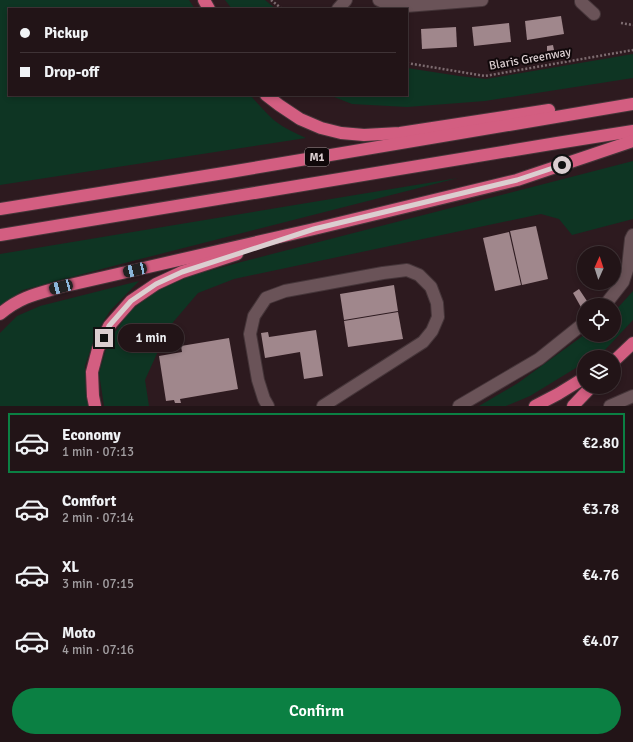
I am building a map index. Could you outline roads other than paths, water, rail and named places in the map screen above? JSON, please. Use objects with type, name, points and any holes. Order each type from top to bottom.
[{"type":"highway","points":[[267,96],[300,119],[320,128],[341,133],[364,135],[400,133],[633,98]]},
{"type":"highway","name":"M1","points":[[0,209],[633,104]]},
{"type":"highway","name":"M1","points":[[0,235],[633,131]]},
{"type":"highway","points":[[0,314],[18,301],[46,291],[517,180],[633,141]]},
{"type":"highway","points":[[95,406],[92,372],[98,349],[109,326],[131,301],[156,284],[182,272],[314,229]]},
{"type":"highway","points":[[621,354],[633,343]]},
{"type":"highway","points":[[535,406],[577,382]]},
{"type":"highway","points":[[573,406],[584,394]]},
{"type":"street","points":[[339,8],[346,0]]},
{"type":"street","points":[[379,0],[401,7],[482,0]]},
{"type":"street","points":[[581,0],[581,2],[594,14],[588,0]]},
{"type":"street","points":[[610,298],[623,282],[628,267],[631,239],[633,235]]},
{"type":"street","points":[[268,406],[264,399],[258,380],[250,334],[254,316],[266,298],[285,291],[383,273],[407,270],[420,275],[431,287],[437,303],[438,317],[432,331],[423,342],[323,406]]},
{"type":"street","points":[[459,406],[539,359],[577,329]]},
{"type":"street","points":[[610,406],[633,396]]}]
